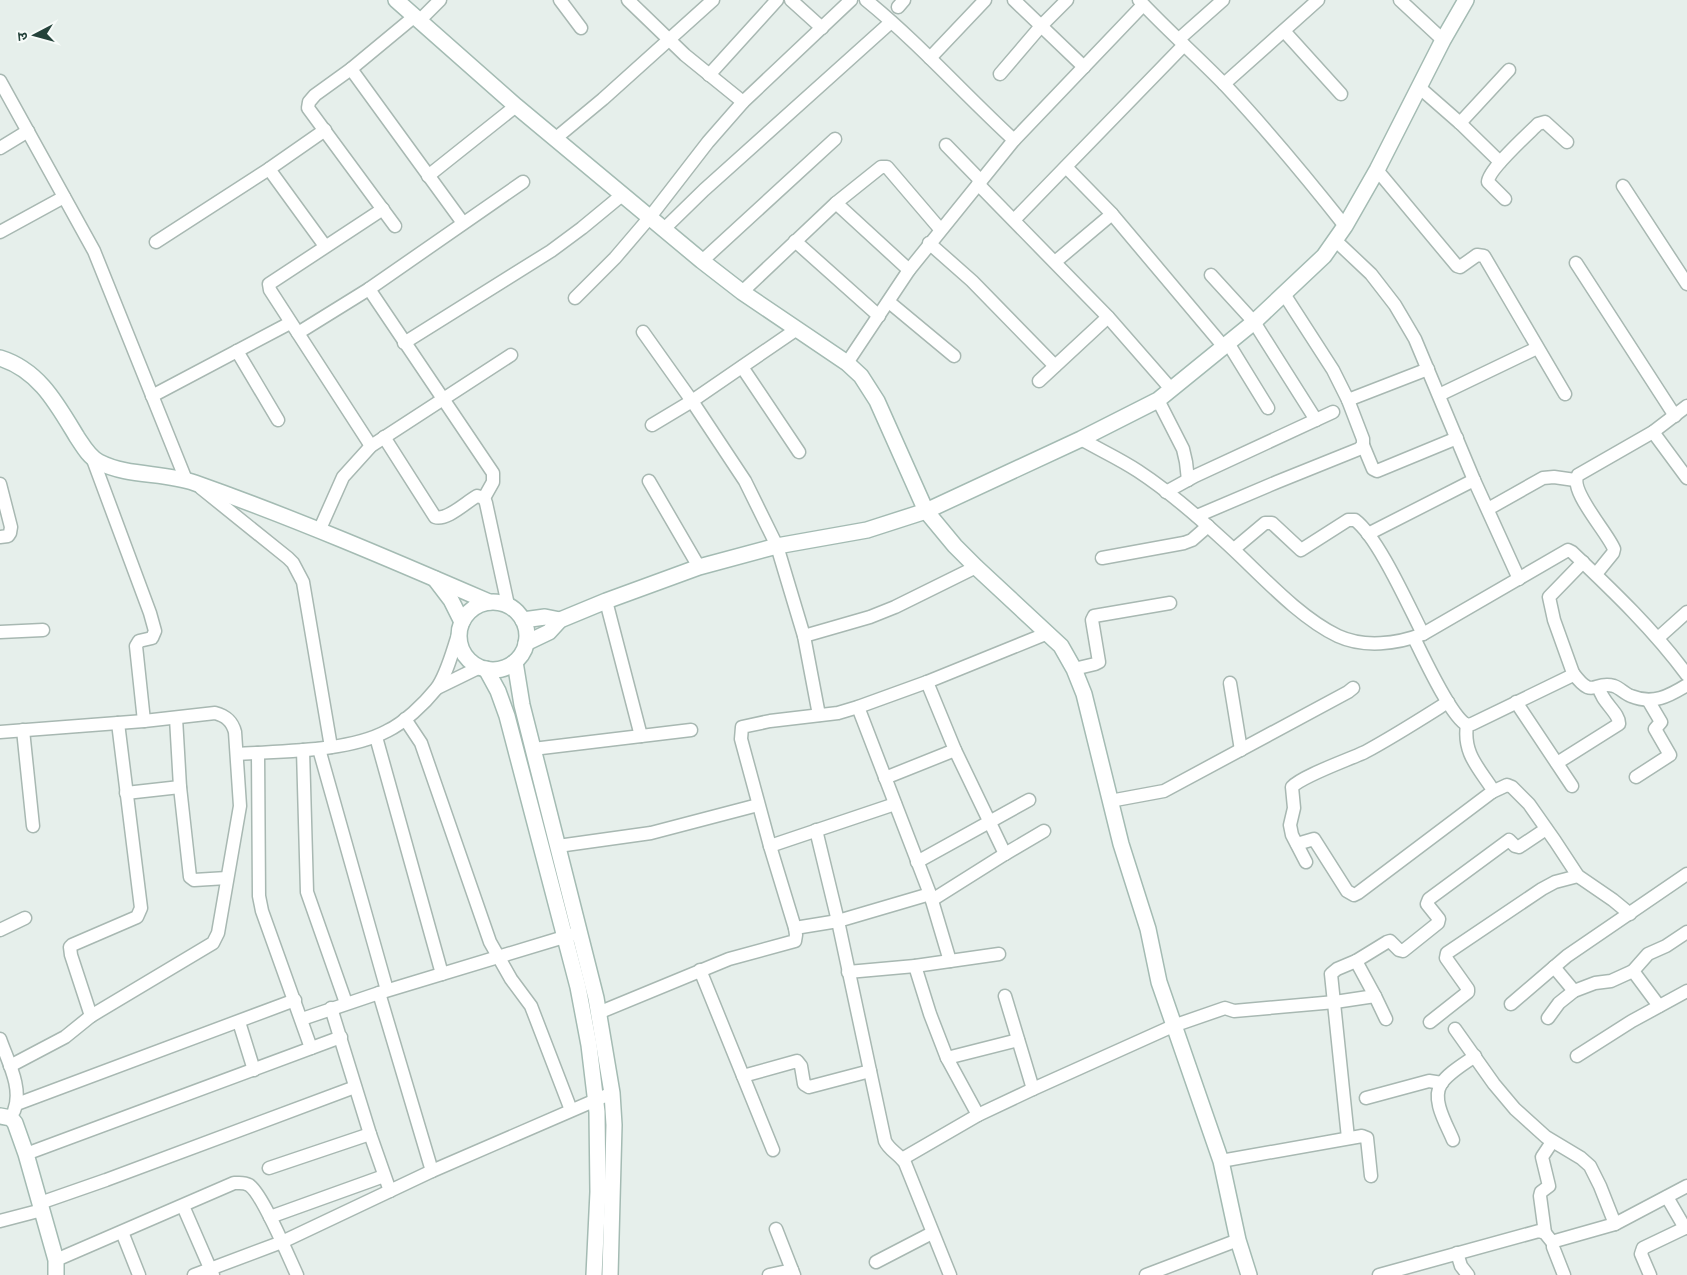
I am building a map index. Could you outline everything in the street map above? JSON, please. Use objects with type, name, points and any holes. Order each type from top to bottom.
[{"type":"street","points":[[396,0],[516,106],[702,261],[742,292],[847,363],[861,376],[877,400],[926,511],[955,546],[1061,646],[1074,669],[1084,694],[1130,877],[1148,930],[1159,982],[1220,1161],[1238,1240],[1249,1275]]},
{"type":"street","points":[[395,226],[308,108],[308,102],[440,0]]},
{"type":"street","points":[[560,0],[581,28]]},
{"type":"street","points":[[628,0],[669,40],[743,102]]},
{"type":"street","points":[[556,138],[713,0]]},
{"type":"street","points":[[709,75],[777,0]]},
{"type":"street","points":[[792,0],[822,28]]},
{"type":"street","points":[[575,298],[615,258],[650,217],[708,142],[743,102],[851,0]]},
{"type":"street","points":[[866,0],[930,58],[1014,140]]},
{"type":"street","points":[[930,58],[985,0]]},
{"type":"street","points":[[1014,0],[1084,66]]},
{"type":"street","points":[[1000,74],[1041,26],[1067,0]]},
{"type":"street","points":[[1014,220],[1125,107],[1181,42],[1223,0]]},
{"type":"street","points":[[1224,84],[1318,0]]},
{"type":"street","points":[[1400,0],[1443,40]]},
{"type":"street","points":[[526,643],[549,632],[560,620],[699,567],[777,546],[867,530],[926,511],[1081,439],[1158,400],[1254,322],[1324,256],[1345,226],[1377,170],[1443,40],[1466,0]]},
{"type":"street","points":[[847,363],[909,270],[940,229],[1014,140],[1141,2],[1224,84],[1284,149],[1345,226]]},
{"type":"street","points":[[664,229],[704,190],[891,22]]},
{"type":"street","points":[[1284,31],[1341,94]]},
{"type":"street","points":[[351,69],[463,223]]},
{"type":"street","points":[[1460,123],[1509,70]]},
{"type":"street","points":[[0,81],[94,251],[152,396],[190,482],[288,558],[302,582],[325,748],[383,992],[432,1171]]},
{"type":"street","points":[[1420,88],[1500,162]]},
{"type":"street","points":[[428,176],[516,106]]},
{"type":"street","points":[[1505,199],[1488,180],[1500,162],[1538,124],[1545,122],[1567,142]]},
{"type":"street","points":[[156,242],[269,169],[325,130]]},
{"type":"street","points":[[0,148],[28,131]]},
{"type":"street","points":[[702,261],[835,139]]},
{"type":"street","points":[[946,145],[979,183],[1108,317],[1171,389]]},
{"type":"street","points":[[742,292],[836,203],[877,168],[884,166],[887,168],[940,229]]},
{"type":"street","points":[[1066,167],[1112,214],[1226,345],[1268,408]]},
{"type":"street","points":[[269,169],[325,246]]},
{"type":"street","points":[[1377,170],[1457,266],[1464,265],[1477,255],[1484,256],[1565,394]]},
{"type":"street","points":[[152,396],[238,351],[294,328],[369,289],[522,182]]},
{"type":"street","points":[[1623,186],[1687,284]]},
{"type":"street","points":[[404,343],[551,251],[622,195]]},
{"type":"street","points":[[0,232],[64,197]]},
{"type":"street","points":[[836,203],[909,270]]},
{"type":"street","points":[[372,446],[294,328],[270,290],[269,284],[383,209]]},
{"type":"street","points":[[1055,262],[1112,214]]},
{"type":"street","points":[[796,240],[879,316]]},
{"type":"street","points":[[1335,240],[1371,274],[1395,305],[1415,339],[1474,480],[1519,579]]},
{"type":"street","points":[[929,243],[972,281],[1055,366]]},
{"type":"street","points":[[1576,263],[1675,416]]},
{"type":"street","points":[[1210,274],[1254,322],[1316,420]]},
{"type":"street","points":[[369,289],[493,473],[493,482],[484,498]]},
{"type":"street","points":[[1284,294],[1333,370],[1348,400],[1373,469],[1377,471],[1457,438]]},
{"type":"street","points":[[888,302],[954,356]]},
{"type":"street","points":[[1040,381],[1108,317]]},
{"type":"street","points":[[652,425],[742,367],[797,328]]},
{"type":"street","points":[[644,332],[692,400],[745,481],[777,546],[804,636],[819,715]]},
{"type":"street","points":[[1439,395],[1537,348]]},
{"type":"street","points":[[238,351],[278,420]]},
{"type":"street","points":[[319,530],[343,477],[372,446],[511,355]]},
{"type":"street","points":[[0,358],[34,376],[51,394],[92,457],[155,631],[152,638],[139,641],[136,646],[144,721]]},
{"type":"street","points":[[742,367],[799,452]]},
{"type":"street","points":[[1348,400],[1428,369]]},
{"type":"street","points":[[1158,400],[1183,449],[1188,480]]},
{"type":"street","points":[[1575,480],[1578,476],[1652,432],[1687,406]]},
{"type":"street","points":[[1166,492],[1333,412]]},
{"type":"street","points":[[1652,432],[1687,478]]},
{"type":"street","points":[[384,437],[435,517],[445,517],[477,496],[484,498]]},
{"type":"street","points":[[1081,439],[1137,471],[1166,492],[1197,516],[1308,617],[1338,636],[1354,642],[1368,644],[1418,636],[1568,550],[1596,574],[1658,638],[1686,672]]},
{"type":"street","points":[[1197,516],[1359,449],[1363,445]]},
{"type":"street","points":[[92,457],[98,462],[116,468],[190,482],[319,530],[489,602]]},
{"type":"street","points":[[1488,509],[1542,478],[1554,477],[1575,480]]},
{"type":"street","points":[[1368,534],[1474,480]]},
{"type":"street","points":[[1575,480],[1584,501],[1614,549],[1596,574]]},
{"type":"street","points":[[649,481],[699,567]]},
{"type":"street","points":[[0,484],[11,526],[8,536],[0,537]]},
{"type":"street","points":[[484,498],[508,605]]},
{"type":"street","points":[[1234,549],[1268,522],[1272,523],[1301,550],[1348,520],[1358,523],[1368,534],[1383,558],[1448,702],[1460,720],[1467,725]]},
{"type":"street","points":[[1102,558],[1184,543],[1192,540],[1208,526]]},
{"type":"street","points":[[1583,562],[1549,597],[1554,620],[1573,674],[1582,685],[1587,688],[1614,686],[1631,696],[1648,700],[1662,699],[1687,685]]},
{"type":"street","points":[[804,636],[853,623],[895,607],[976,567]]},
{"type":"street","points":[[434,578],[450,600],[460,627],[460,643],[464,654],[471,662],[483,668],[496,670],[506,667],[515,662],[522,654],[527,633],[523,620],[508,605],[499,602],[478,605],[468,612],[460,627],[437,688]]},
{"type":"street","points":[[606,601],[640,736]]},
{"type":"street","points":[[1074,669],[1099,662],[1092,620],[1094,616],[1170,603]]},
{"type":"street","points":[[1658,638],[1687,612]]},
{"type":"street","points":[[523,620],[545,616],[560,620]]},
{"type":"street","points":[[0,632],[44,630]]},
{"type":"street","points":[[598,1013],[700,970],[792,943],[796,938],[795,928],[758,805],[741,739],[742,727],[858,707],[927,682],[1048,633]]},
{"type":"street","points":[[515,662],[522,705],[558,846],[573,934],[578,987],[589,1045],[597,1112],[598,1192],[594,1275]]},
{"type":"street","points":[[237,754],[325,748],[376,737],[406,719],[437,688],[483,668]]},
{"type":"street","points":[[483,668],[498,690],[507,716],[598,1013],[612,1093],[614,1125],[610,1275]]},
{"type":"street","points":[[1467,725],[1573,674]]},
{"type":"street","points":[[927,682],[989,823],[1005,854]]},
{"type":"street","points":[[1230,683],[1241,750]]},
{"type":"street","points":[[1557,763],[1619,724],[1619,720],[1601,696],[1599,687]]},
{"type":"street","points":[[1110,801],[1164,791],[1352,688]]},
{"type":"street","points":[[1636,777],[1670,755],[1656,729],[1661,722],[1648,700]]},
{"type":"street","points":[[1306,862],[1290,825],[1294,808],[1291,791],[1295,784],[1364,752],[1448,702]]},
{"type":"street","points":[[1516,702],[1572,786]]},
{"type":"street","points":[[858,707],[931,897],[950,961]]},
{"type":"street","points":[[0,732],[118,724],[215,713],[223,715],[233,725],[240,806],[218,934],[214,943],[91,1016],[65,1037],[10,1066]]},
{"type":"street","points":[[176,718],[180,787],[190,876],[194,880],[227,878]]},
{"type":"street","points":[[406,719],[421,743],[490,942],[498,958],[531,1006],[571,1110]]},
{"type":"street","points":[[91,1016],[70,948],[72,945],[137,917],[141,908],[118,724]]},
{"type":"street","points":[[1467,725],[1468,752],[1491,787],[1492,792]]},
{"type":"street","points":[[23,730],[32,826]]},
{"type":"street","points":[[533,750],[692,730]]},
{"type":"street","points":[[376,737],[442,974]]},
{"type":"street","points":[[303,750],[307,892],[346,1004]]},
{"type":"street","points":[[885,778],[956,750]]},
{"type":"street","points":[[258,753],[259,896],[262,911],[311,1048]]},
{"type":"street","points":[[1297,844],[1314,839],[1347,891],[1354,895],[1492,792],[1507,785],[1512,786],[1529,804],[1578,876],[1614,900],[1630,914]]},
{"type":"street","points":[[126,793],[180,787]]},
{"type":"street","points":[[917,862],[1029,800]]},
{"type":"street","points":[[770,846],[895,804]]},
{"type":"street","points":[[558,846],[651,833],[758,805]]},
{"type":"street","points":[[1348,1138],[1331,974],[1337,968],[1356,962],[1390,941],[1398,950],[1403,951],[1438,924],[1438,919],[1427,904],[1429,898],[1509,840],[1519,847],[1546,828]]},
{"type":"street","points":[[816,830],[838,921],[885,1141],[902,1159],[950,1275]]},
{"type":"street","points":[[795,928],[838,921],[931,897],[1044,831]]},
{"type":"street","points":[[1511,1004],[1583,944],[1687,874]]},
{"type":"street","points":[[1430,1022],[1468,992],[1468,989],[1446,958],[1446,954],[1542,889],[1555,882],[1578,876]]},
{"type":"street","points":[[0,930],[25,918]]},
{"type":"street","points":[[1548,1018],[1559,1003],[1574,991],[1594,984],[1611,981],[1634,971],[1648,954],[1666,946],[1687,932]]},
{"type":"street","points":[[302,1019],[331,1008],[573,934]]},
{"type":"street","points":[[848,972],[915,966],[999,954]]},
{"type":"street","points":[[1356,962],[1376,996],[1386,1020]]},
{"type":"street","points":[[915,966],[930,1014],[947,1058],[978,1115]]},
{"type":"street","points":[[1554,967],[1574,991]]},
{"type":"street","points":[[700,970],[773,1150]]},
{"type":"street","points":[[1634,971],[1659,1006]]},
{"type":"street","points":[[1577,1056],[1632,1021],[1687,991]]},
{"type":"street","points":[[1005,996],[1033,1089]]},
{"type":"street","points":[[902,1159],[978,1115],[1033,1089],[1173,1026],[1225,1008],[1234,1012],[1376,996]]},
{"type":"street","points":[[9,1113],[295,1000]]},
{"type":"street","points":[[331,1008],[370,1134],[390,1191]]},
{"type":"street","points":[[239,1022],[254,1070]]},
{"type":"street","points":[[1455,1029],[1515,1109],[1552,1142],[1582,1158],[1590,1166],[1615,1224]]},
{"type":"street","points":[[26,1154],[341,1037]]},
{"type":"street","points":[[0,1039],[16,1084],[9,1113],[15,1123],[26,1154],[56,1260],[56,1275]]},
{"type":"street","points":[[947,1058],[1018,1040]]},
{"type":"street","points":[[1454,1140],[1439,1104],[1438,1093],[1442,1083],[1474,1056]]},
{"type":"street","points":[[743,1076],[797,1061],[801,1066],[803,1081],[809,1087],[870,1071]]},
{"type":"street","points":[[1366,1098],[1429,1081],[1442,1083]]},
{"type":"street","points":[[0,1221],[355,1087]]},
{"type":"street","points":[[194,1275],[211,1272],[282,1242],[432,1171],[612,1093]]},
{"type":"street","points":[[269,1168],[370,1134]]},
{"type":"street","points":[[1220,1161],[1362,1136],[1367,1138],[1371,1176]]},
{"type":"street","points":[[1552,1142],[1542,1157],[1549,1186],[1541,1192],[1540,1196],[1549,1238],[1564,1275]]},
{"type":"street","points":[[270,1217],[384,1176]]},
{"type":"street","points":[[56,1260],[234,1183],[242,1182],[252,1187],[270,1217],[297,1275]]},
{"type":"street","points":[[1379,1275],[1539,1231],[1549,1238],[1559,1239],[1615,1224],[1687,1186]]},
{"type":"street","points":[[1650,1275],[1641,1251],[1643,1248],[1686,1228],[1667,1197]]},
{"type":"street","points":[[183,1206],[211,1272]]},
{"type":"street","points":[[769,1275],[793,1272],[776,1229]]},
{"type":"street","points":[[122,1232],[139,1275]]},
{"type":"street","points":[[876,1262],[932,1233]]},
{"type":"street","points":[[1146,1275],[1238,1240]]},
{"type":"street","points":[[1457,1254],[1461,1266],[1468,1275]]}]
